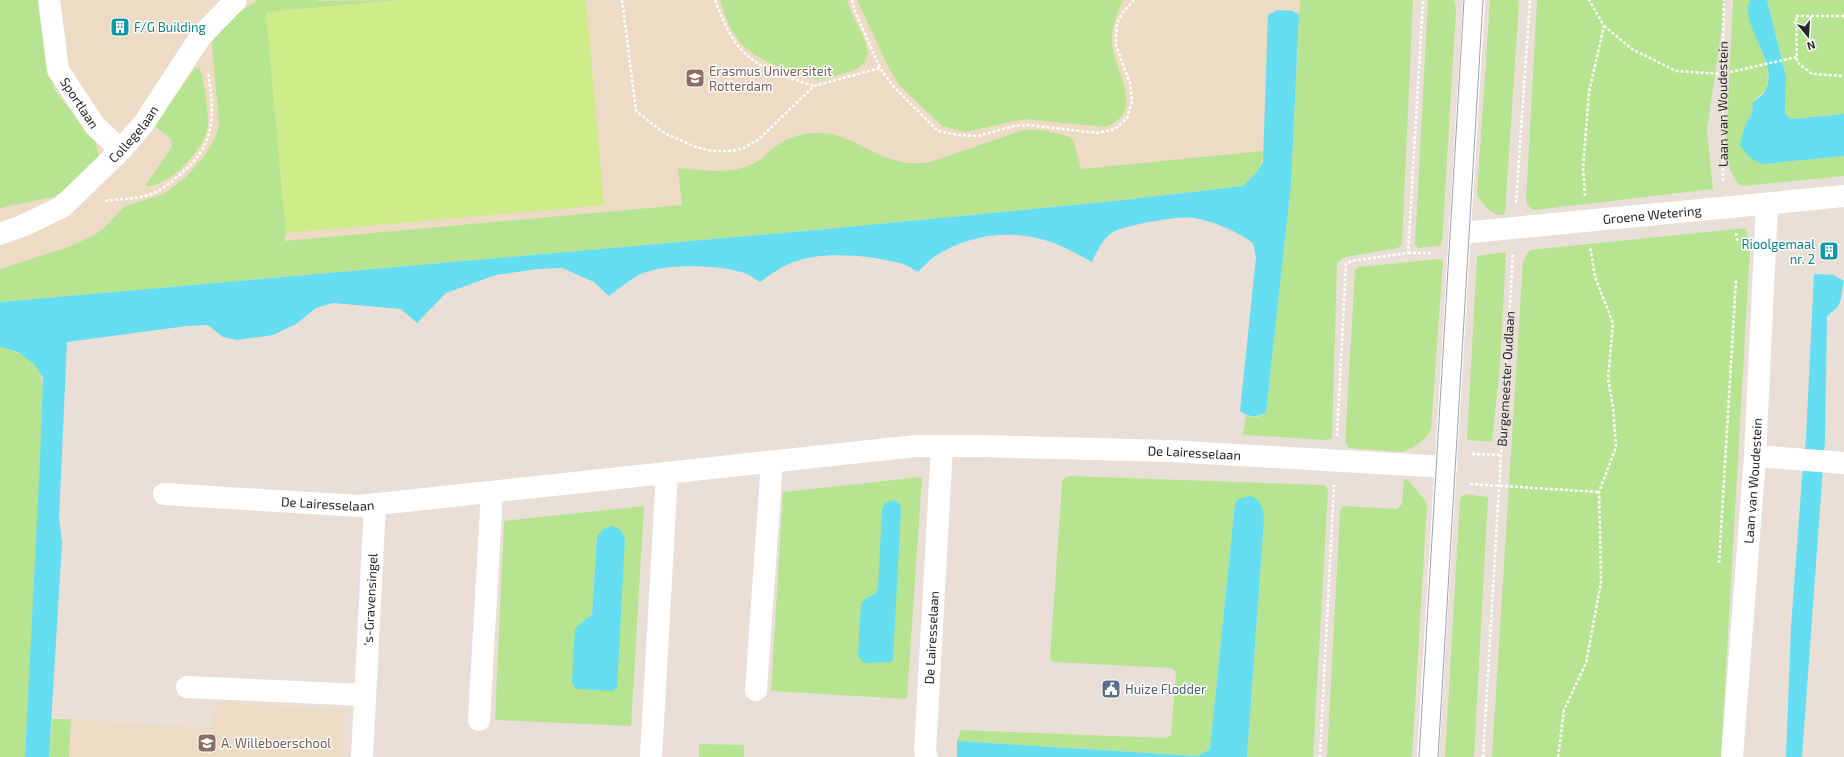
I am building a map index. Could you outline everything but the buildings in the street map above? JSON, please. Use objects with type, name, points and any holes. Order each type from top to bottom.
[{"type":"street","name":"Sportlaan","points":[[49,0],[58,70],[95,126],[120,150]]},
{"type":"street","name":"Collegelaan","points":[[0,234],[22,226],[62,207],[120,150],[144,123],[202,36],[236,0]]},
{"type":"street","points":[[1428,757],[1474,0]]},
{"type":"street","name":"Groene Wetering","points":[[1461,233],[1844,196]]},
{"type":"street","name":"Laan van Woudestein","points":[[1732,757],[1755,456],[1767,204]]},
{"type":"street","name":"De Lairesselaan","points":[[164,494],[359,506],[916,446],[1169,451],[1446,467]]},
{"type":"street","name":"De Lairesselaan","points":[[927,757],[925,752],[942,446]]},
{"type":"street","points":[[1755,456],[1839,463]]},
{"type":"street","points":[[756,690],[772,462]]},
{"type":"street","points":[[651,757],[666,474]]},
{"type":"street","points":[[479,720],[492,492]]},
{"type":"street","name":"'s-Gravensingel","points":[[362,757],[375,504]]},
{"type":"street","points":[[187,687],[365,695]]},
{"type":"path","points":[[622,0],[636,111],[664,133],[696,147],[712,151],[732,151],[744,148],[758,140],[814,86],[880,68]]},
{"type":"path","points":[[715,0],[724,23],[734,42],[749,58],[778,74],[814,86]]},
{"type":"path","points":[[852,0],[854,9],[880,68],[893,86],[938,131],[958,135],[978,136],[1014,126],[1028,125],[1080,132],[1107,132],[1116,129],[1127,118],[1132,101],[1130,83],[1116,46],[1117,23],[1124,11],[1134,0]]},
{"type":"path","points":[[1320,757],[1346,264],[1351,261],[1408,253],[1423,0]]},
{"type":"path","name":"Burgemeester Oudlaan","points":[[1483,757],[1530,0]]},
{"type":"path","points":[[1589,0],[1604,26],[1632,49],[1676,71],[1722,74],[1797,57]]},
{"type":"path","name":"Laan van Woudestein","points":[[1724,0],[1722,74],[1723,188],[1738,242],[1737,250]]},
{"type":"path","points":[[1844,16],[1796,16],[1797,62],[1812,74],[1844,76]]},
{"type":"path","points":[[1558,757],[1564,710],[1586,663],[1601,582],[1599,492],[1616,447],[1613,408],[1608,379],[1613,323],[1595,277],[1586,221],[1583,168],[1590,92],[1604,26]]},
{"type":"path","points":[[100,202],[146,196],[166,187],[191,166],[199,155],[210,137],[212,118],[209,80],[202,36]]},
{"type":"path","points":[[1719,570],[1736,274]]},
{"type":"path","points":[[1500,487],[1599,492]]},
{"type":"shaded area","name":"Erasmus Universiteit Rotterdam","points":[[0,0],[1397,0],[1385,155],[0,267]]},
{"type":"shaded area","name":"A. Willeboerschool","points":[[221,702],[346,710],[343,757],[69,757],[71,719],[211,728],[213,711]]},
{"type":"green space","points":[[0,0],[42,0],[54,89],[96,143],[99,158],[76,184],[53,197],[0,208]]},
{"type":"green space","points":[[257,0],[402,0],[266,12],[286,233],[284,241],[682,205],[678,168],[707,171],[734,170],[753,164],[782,142],[799,135],[811,133],[831,134],[845,138],[884,157],[913,163],[930,162],[1024,130],[1045,130],[1070,137],[1074,142],[1081,169],[1263,151],[1263,157],[1258,171],[1243,186],[1115,201],[826,229],[0,302],[0,269],[68,247],[93,236],[104,228],[125,206],[164,194],[187,176],[205,155],[215,139],[219,125],[212,44],[213,40],[233,17]]},
{"type":"green space","points":[[402,0],[586,0],[604,205],[286,233],[266,12]]},
{"type":"green space","points":[[720,0],[847,0],[866,44],[867,57],[863,64],[853,70],[822,79],[808,78],[771,64],[754,54],[740,42],[729,26]]},
{"type":"green space","points":[[857,0],[1123,0],[1114,25],[1112,41],[1125,90],[1126,101],[1124,111],[1118,120],[1105,127],[1025,119],[965,132],[942,126],[900,86],[888,66]]},
{"type":"green space","points":[[1300,0],[1413,0],[1402,244],[1398,248],[1345,257],[1337,263],[1332,438],[1327,440],[1243,435],[1246,416],[1257,417],[1266,413],[1291,184]]},
{"type":"green space","points":[[1428,0],[1454,0],[1456,10],[1442,243],[1440,246],[1418,248],[1415,244]]},
{"type":"green space","points":[[1490,0],[1518,0],[1519,4],[1505,212],[1503,215],[1492,212],[1485,206],[1477,195]]},
{"type":"green space","points":[[1537,0],[1726,0],[1707,129],[1713,189],[1534,210],[1529,207],[1526,202]]},
{"type":"green space","points":[[1733,0],[1750,0],[1760,46],[1767,65],[1768,80],[1766,89],[1753,102],[1752,113],[1745,125],[1764,164],[1844,156],[1844,176],[1742,186],[1738,184],[1730,170],[1726,145]]},
{"type":"green space","points":[[1767,0],[1844,0],[1844,114],[1791,119],[1785,114],[1786,77]]},
{"type":"green space","points":[[195,68],[200,69],[205,89],[208,127],[205,136],[193,156],[184,166],[164,181],[154,185],[145,186],[172,147],[171,139],[156,127],[156,123]]},
{"type":"green space","points":[[1746,228],[1750,249],[1721,757],[1492,757],[1523,261],[1530,250]]},
{"type":"green space","points":[[1506,252],[1500,365],[1492,442],[1467,440],[1477,256]]},
{"type":"green space","points":[[1440,259],[1443,261],[1431,429],[1419,443],[1402,452],[1349,448],[1345,443],[1355,270],[1359,267]]},
{"type":"green space","points":[[0,347],[19,354],[32,362],[40,376],[44,396],[25,757],[0,757]]},
{"type":"green space","points":[[1069,476],[1323,485],[1326,487],[1328,491],[1313,757],[1247,757],[1264,520],[1235,503],[1210,749],[1198,756],[957,741],[961,730],[1166,738],[1171,735],[1176,672],[1171,668],[1053,662],[1050,658],[1062,484],[1063,479]]},
{"type":"green space","points":[[922,477],[907,699],[771,691],[783,492]],"holes":[[[878,588],[858,656],[865,599],[876,593]]]},
{"type":"green space","points":[[1404,479],[1408,480],[1427,503],[1412,757],[1327,757],[1340,511],[1344,506],[1397,509],[1402,504]]},
{"type":"green space","points":[[1464,494],[1488,497],[1474,757],[1445,757],[1460,499]]},
{"type":"green space","points":[[644,506],[631,726],[495,720],[504,521]],"holes":[[[597,537],[612,691],[581,623],[592,615]]]},
{"type":"green space","points":[[52,719],[71,719],[69,757],[49,757]]},
{"type":"green space","points":[[699,744],[744,745],[744,757],[699,757]]},
{"type":"water","points":[[1750,0],[1767,0],[1786,77],[1785,114],[1791,119],[1844,114],[1844,156],[1764,164],[1756,162],[1750,158],[1740,145],[1745,125],[1752,113],[1753,102],[1765,91],[1769,78],[1764,55],[1750,21],[1748,10]]},
{"type":"water","points":[[1277,10],[1293,11],[1299,15],[1291,184],[1266,413],[1253,416],[1246,415],[1240,411],[1256,257],[1253,243],[1232,230],[1217,224],[1187,217],[1154,221],[1115,231],[1107,237],[1098,249],[1092,262],[1063,247],[1045,240],[1017,235],[1002,235],[973,239],[946,250],[934,257],[918,272],[904,264],[887,260],[859,256],[828,255],[789,264],[760,282],[746,273],[718,268],[690,266],[662,268],[639,275],[609,296],[594,282],[562,268],[537,269],[496,275],[446,293],[417,323],[401,309],[333,303],[316,308],[296,324],[273,335],[237,340],[223,337],[208,325],[187,326],[67,342],[59,519],[62,543],[49,757],[25,757],[43,378],[34,364],[18,352],[0,347],[0,302],[826,229],[1115,201],[1243,186],[1257,172],[1263,162],[1268,15]]},
{"type":"water","points":[[1814,274],[1833,275],[1844,281],[1840,302],[1837,308],[1827,316],[1825,440],[1802,757],[1786,757],[1791,627],[1806,438]]},
{"type":"water","points":[[1251,496],[1260,503],[1264,520],[1247,757],[957,757],[957,741],[1198,756],[1210,749],[1235,503],[1240,498]]},
{"type":"water","points":[[894,500],[900,504],[901,510],[893,659],[892,662],[864,663],[858,656],[861,604],[865,599],[876,593],[878,588],[882,510],[885,503]]},
{"type":"water","points":[[612,526],[621,530],[625,539],[617,688],[612,691],[578,689],[574,687],[572,682],[575,629],[592,615],[597,537],[603,529]]},
{"type":"tram line","points":[[1419,757],[1464,0]]},
{"type":"tram line","points":[[1438,757],[1483,0]]},
{"type":"place","name":"F/G Building","points":[[120,27]]},
{"type":"place","name":"Erasmus Universiteit Rotterdam","points":[[695,78]]},
{"type":"place","name":"Rioolgemaal nr. 2","points":[[1829,251]]},
{"type":"place","name":"Huize Flodder","points":[[1111,689]]},
{"type":"place","name":"A. Willeboerschool","points":[[207,743]]}]
